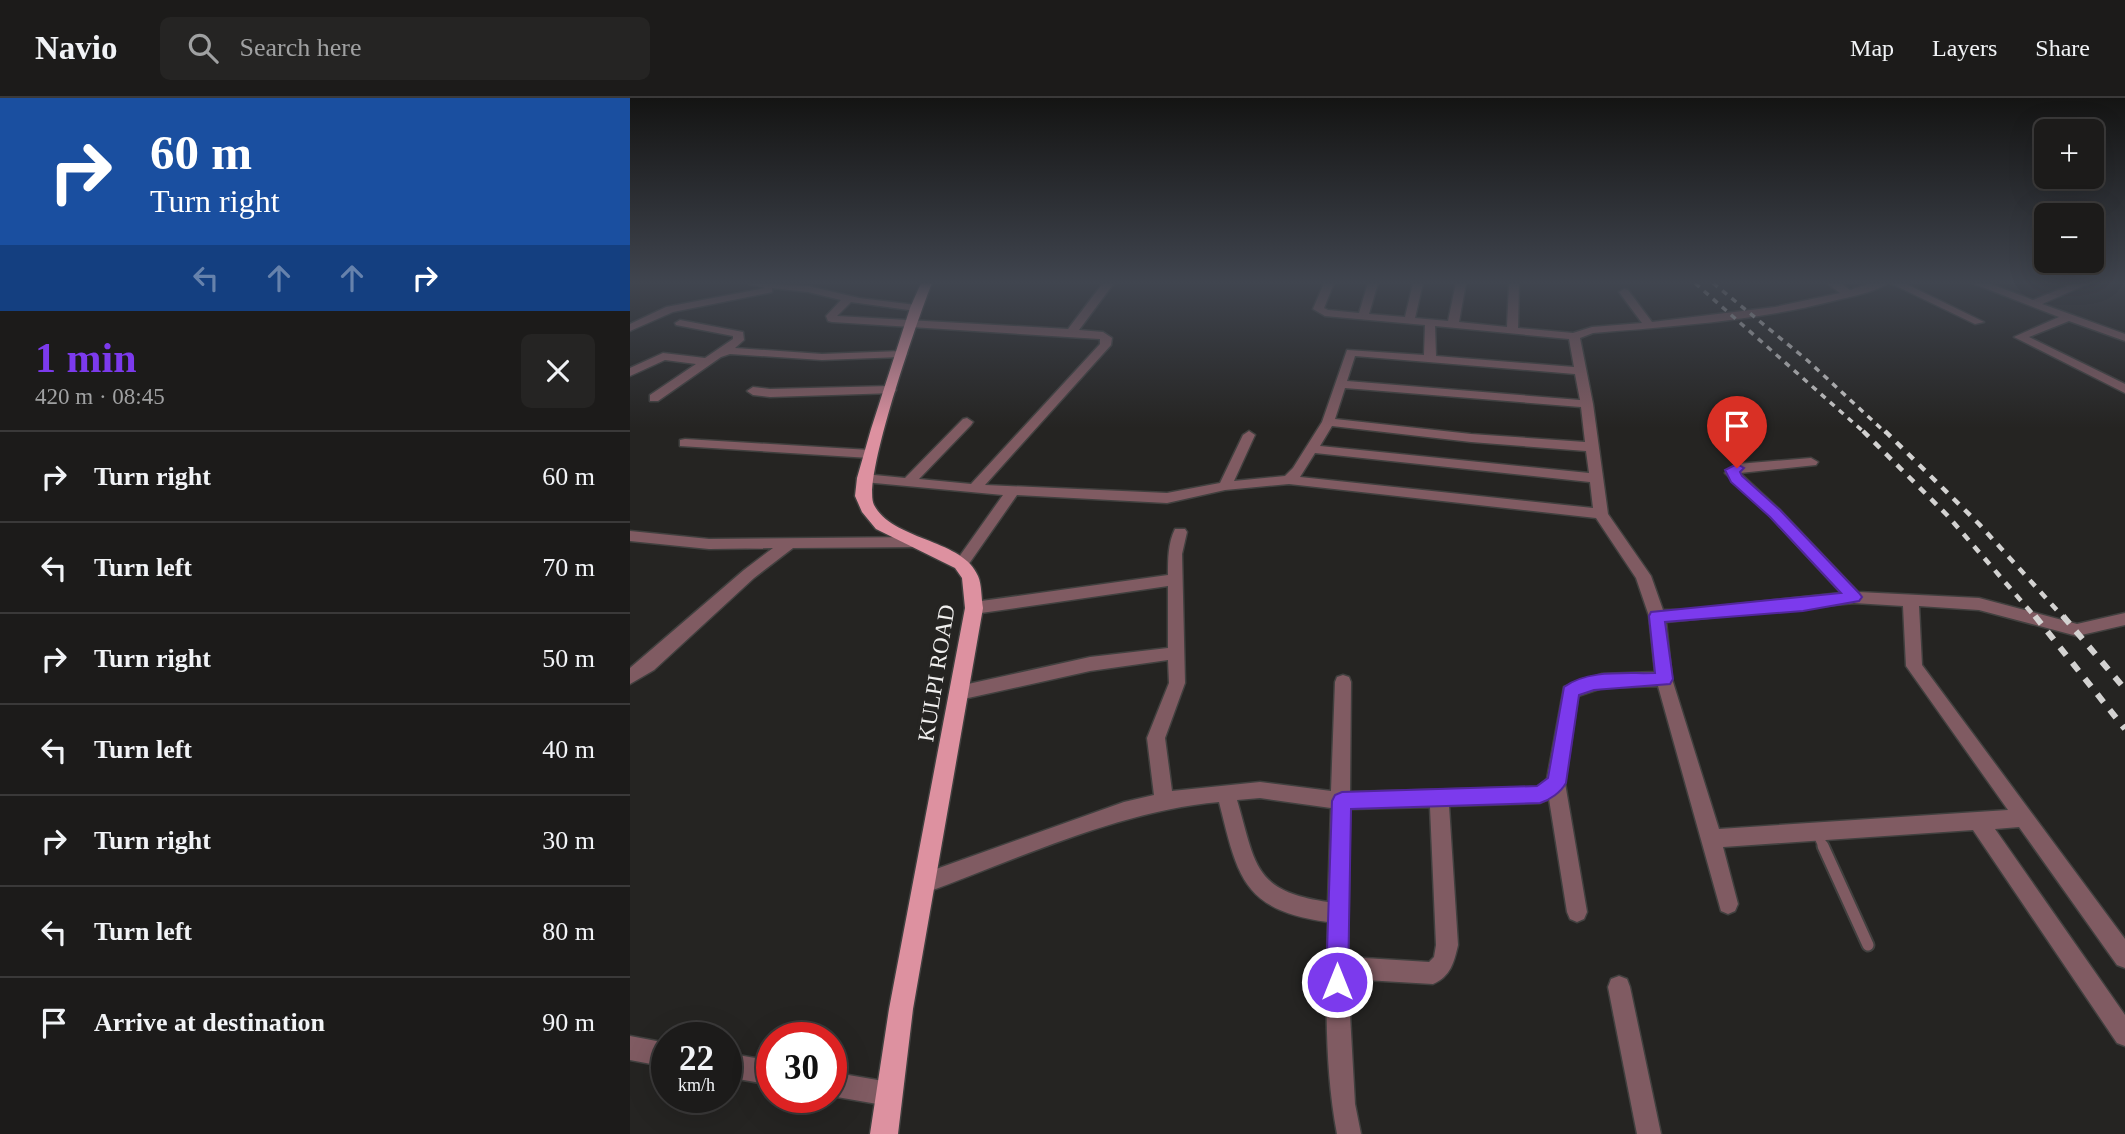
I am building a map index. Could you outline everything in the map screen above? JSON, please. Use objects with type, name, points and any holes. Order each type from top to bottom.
[{"type":"main road","points":[[908,331],[870,454],[863,496],[872,516],[882,525],[961,564]]},
{"type":"main road","name":"KULPI ROAD","points":[[884,1134],[901,1009],[974,608],[970,577],[961,564]]},
{"type":"street","points":[[654,398],[738,340],[739,334],[729,331]]},
{"type":"street","points":[[974,489],[1105,345],[1106,338],[1099,334],[1064,331]]},
{"type":"street","points":[[1430,331],[1430,358]]},
{"type":"street","points":[[1526,331],[1574,336],[1588,331]]},
{"type":"street","points":[[2034,331],[2020,337],[2023,341],[2125,389]]},
{"type":"street","points":[[2109,331],[2125,338]]},
{"type":"street","points":[[1574,336],[1582,371],[1601,514],[1612,534],[1643,576],[1657,616],[1664,679],[1728,904]]},
{"type":"street","points":[[723,352],[822,357],[901,354]]},
{"type":"street","points":[[1289,480],[1328,422],[1343,384],[1351,352],[1582,371]]},
{"type":"street","points":[[630,373],[663,356],[707,362]]},
{"type":"street","points":[[1343,384],[1587,404]]},
{"type":"street","points":[[753,391],[769,393],[890,390]]},
{"type":"street","points":[[909,482],[967,422]]},
{"type":"street","points":[[1328,422],[1471,438],[1592,447]]},
{"type":"street","points":[[1225,485],[1249,435]]},
{"type":"street","points":[[685,443],[870,454]]},
{"type":"street","points":[[1312,449],[1596,478]]},
{"type":"street","points":[[1811,461],[1737,468],[1732,473],[1775,513],[1854,597]]},
{"type":"street","points":[[864,478],[974,489],[1167,498],[1225,485],[1289,480],[1601,514]]},
{"type":"street","points":[[961,564],[1014,490]]},
{"type":"street","points":[[1164,800],[1156,738],[1177,683],[1175,554],[1180,531]]},
{"type":"street","points":[[630,536],[709,544],[919,542]]},
{"type":"street","points":[[630,677],[648,665],[756,568],[789,544]]},
{"type":"street","points":[[974,608],[1175,580]]},
{"type":"street","points":[[1657,616],[1724,612],[1854,597],[1979,604],[2077,630],[2125,619]]},
{"type":"street","points":[[1911,600],[1914,666],[2125,957]]},
{"type":"street","points":[[959,693],[1090,664],[1176,653]]},
{"type":"street","points":[[1577,912],[1556,783],[1570,692],[1579,685],[1664,679]]},
{"type":"street","points":[[1343,682],[1337,967],[1343,1104],[1349,1134]]},
{"type":"street","points":[[925,883],[1124,811],[1164,800],[1260,790],[1342,801],[1529,797],[1540,795],[1556,783]]},
{"type":"street","points":[[1226,793],[1247,866],[1259,885],[1273,897],[1294,905],[1337,914]]},
{"type":"street","points":[[1337,967],[1433,973],[1443,963],[1447,945],[1439,797]]},
{"type":"street","points":[[1711,839],[2022,818]]},
{"type":"street","points":[[1978,821],[2125,1035]]},
{"type":"street","points":[[1619,987],[1649,1134]]},
{"type":"street","points":[[630,1048],[651,1052]]},
{"type":"street","points":[[847,1087],[889,1094]]},
{"type":"lane","points":[[1816,832],[1868,945]]},
{"type":"railway","points":[[1750,331],[1865,433]]},
{"type":"railway","points":[[1772,331],[1886,433]]},
{"type":"railway","points":[[1885,431],[1979,524],[2064,618]]},
{"type":"railway","points":[[1865,433],[1947,515],[2036,618]]},
{"type":"railway","points":[[2035,616],[2125,729]]},
{"type":"railway","points":[[2063,616],[2125,689]]},
{"type":"route","points":[[1337,982],[1342,801],[1540,795],[1556,783],[1570,692],[1579,685],[1664,679],[1657,616],[1803,605],[1854,597],[1775,513],[1736,478],[1732,470],[1737,468]]}]
